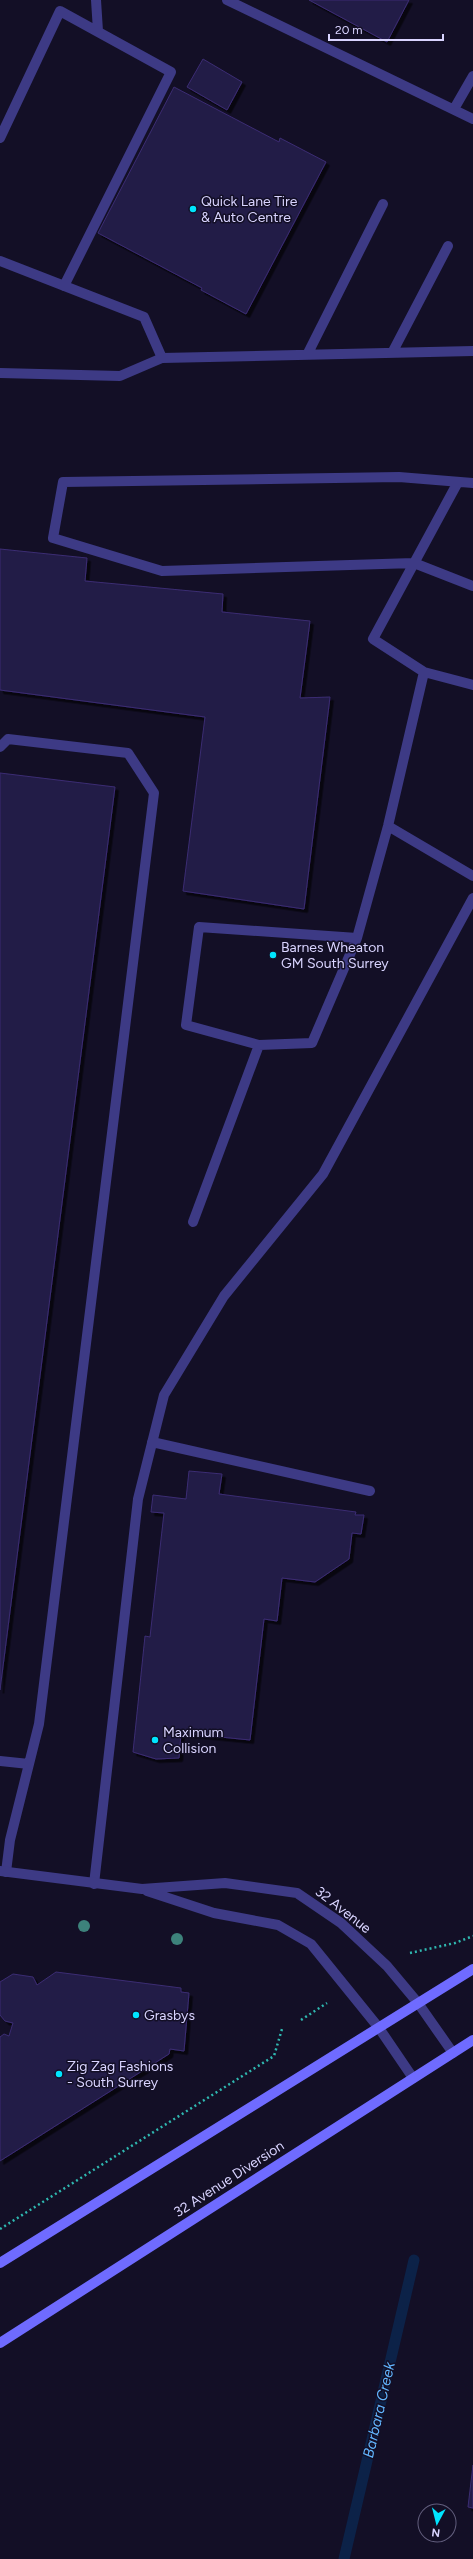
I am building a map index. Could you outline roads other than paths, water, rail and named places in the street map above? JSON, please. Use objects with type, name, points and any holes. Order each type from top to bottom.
[{"type":"main road","points":[[0,2263],[473,1969]]},
{"type":"main road","name":"32 Avenue Diversion","points":[[0,2343],[473,2040]]},
{"type":"street","points":[[96,0],[98,31]]},
{"type":"street","points":[[227,0],[473,118]]},
{"type":"street","points":[[0,138],[60,11],[171,72],[64,286]]},
{"type":"street","points":[[454,109],[473,76]]},
{"type":"street","points":[[307,355],[383,204]]},
{"type":"street","points":[[392,353],[448,246]]},
{"type":"street","points":[[0,261],[144,317],[162,358]]},
{"type":"street","points":[[0,373],[120,376],[162,358],[473,351]]},
{"type":"street","points":[[473,483],[399,477],[63,482],[53,538],[162,571],[414,563],[473,586]]},
{"type":"street","points":[[458,482],[373,639],[424,672],[473,685]]},
{"type":"street","points":[[357,938],[199,927],[186,1025],[259,1046],[312,1043],[357,938],[388,826],[424,672]]},
{"type":"street","points":[[0,747],[8,739],[128,753],[154,793],[39,1724],[3,1871]]},
{"type":"street","points":[[388,826],[473,876]]},
{"type":"street","points":[[94,1884],[138,1499],[164,1395],[224,1296],[323,1174],[473,898]]},
{"type":"street","points":[[193,1222],[259,1046]]},
{"type":"street","points":[[152,1442],[370,1491]]},
{"type":"street","points":[[0,1761],[29,1764]]},
{"type":"street","name":"32 Avenue","points":[[3,1871],[94,1884],[142,1889],[225,1883],[298,1893],[341,1922],[387,1966],[418,2003],[453,2053]]},
{"type":"street","name":"32 Avenue","points":[[142,1889],[214,1913],[278,1925],[311,1944],[379,2028],[413,2078]]},
{"type":"waterway","name":"Barbara Creek","points":[[344,2559],[414,2260]]},
{"type":"place","name":"Quick Lane Tire & Auto Centre","points":[[193,209]]},
{"type":"place","name":"Barnes Wheaton GM South Surrey","points":[[273,955]]},
{"type":"place","name":"Maximum Collision","points":[[155,1740]]},
{"type":"place","name":"Grasbys","points":[[136,2015]]},
{"type":"place","name":"Zig Zag Fashions - South Surrey","points":[[59,2074]]}]
